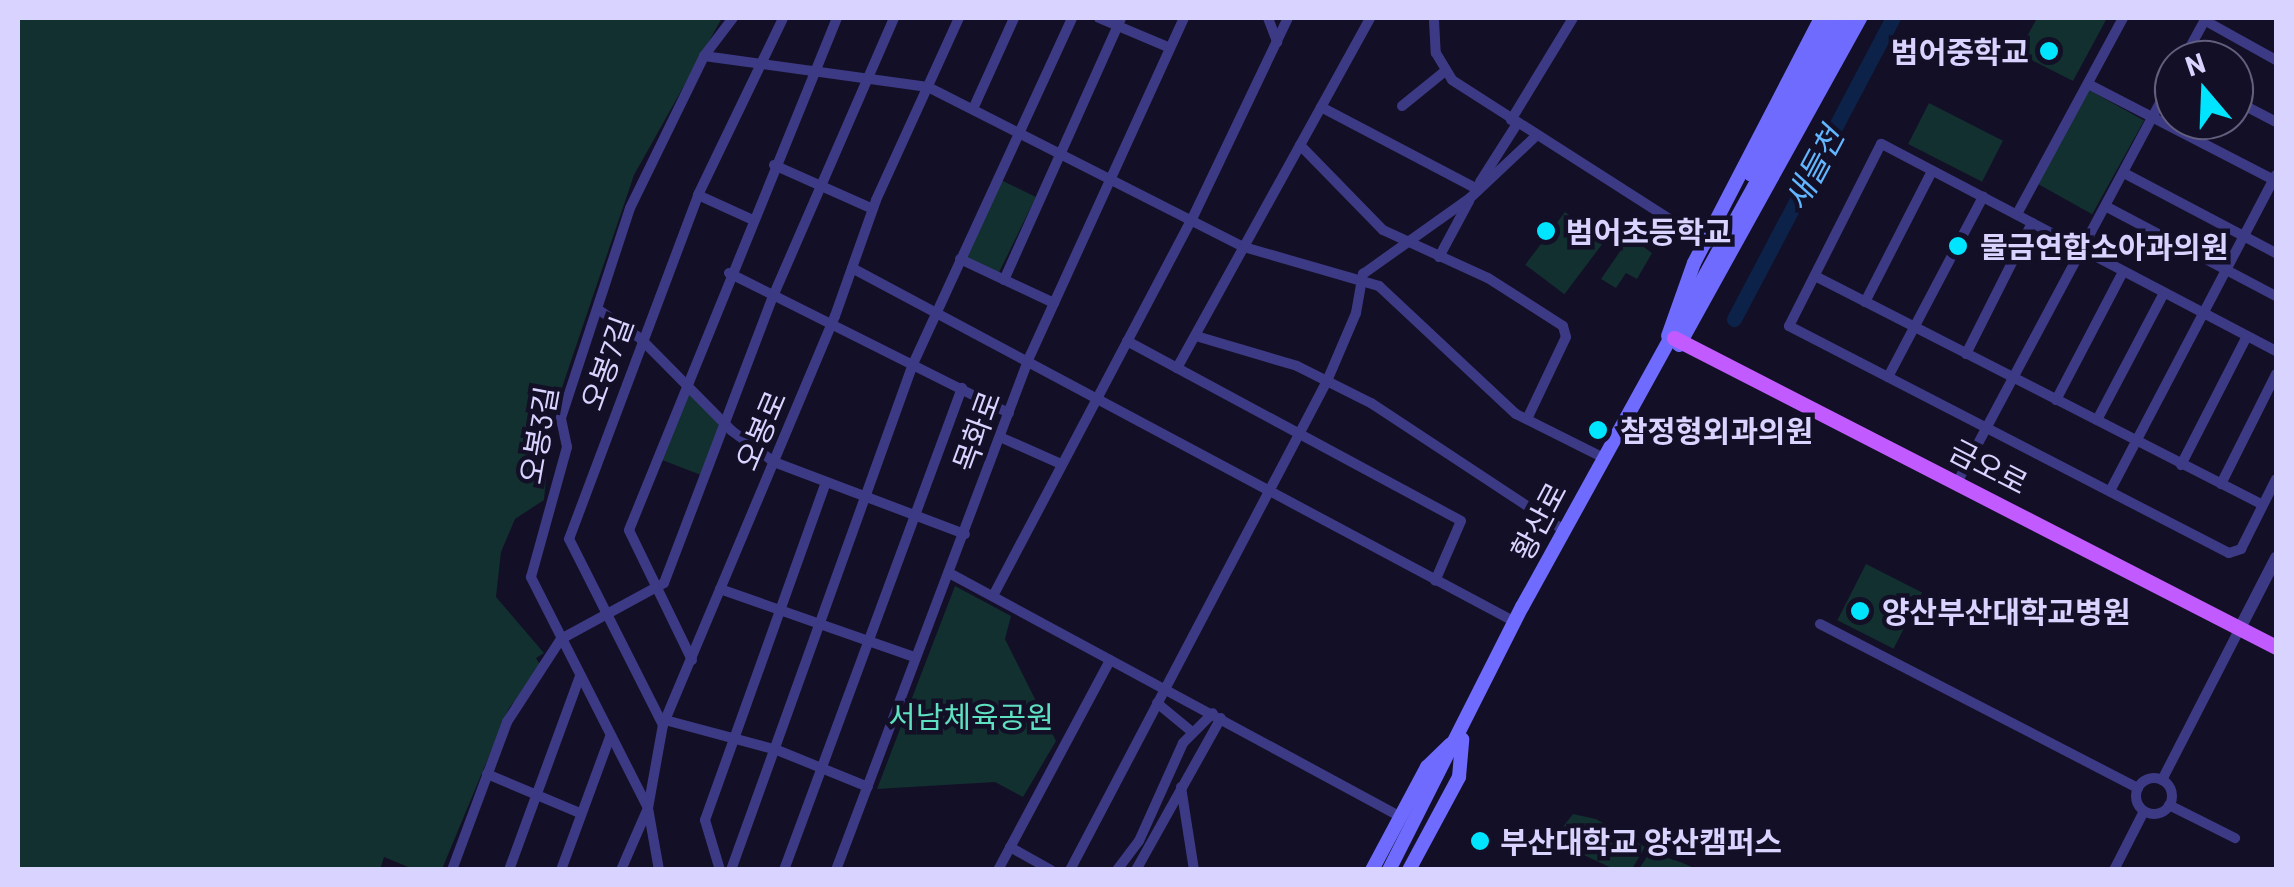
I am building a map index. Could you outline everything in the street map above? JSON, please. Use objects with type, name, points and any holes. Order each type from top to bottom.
[{"type":"main road","points":[[1662,357],[1711,246],[1822,18]]},
{"type":"main road","name":"황산로","points":[[1741,202],[1744,185],[1834,18]]},
{"type":"main road","name":"황산로","points":[[1389,870],[1462,734],[1514,622],[1662,357],[1678,340],[1711,246],[1741,202],[1847,18]]},
{"type":"main road","points":[[1678,340],[1860,18]]},
{"type":"main road","name":"금오로","points":[[1678,340],[2276,647]]},
{"type":"main road","points":[[1372,870],[1427,767],[1462,734]]},
{"type":"main road","points":[[1408,870],[1459,778],[1462,734]]},
{"type":"street","name":"오봉3길","points":[[648,808],[531,577],[567,447],[562,418],[630,208],[704,56],[733,18]]},
{"type":"street","name":"오봉7길","points":[[664,723],[605,616],[569,539],[640,339],[698,195],[783,18]]},
{"type":"street","points":[[692,660],[629,530],[684,382],[837,18]]},
{"type":"street","points":[[452,870],[507,722],[562,638],[664,583],[772,297],[894,18]]},
{"type":"street","name":"오봉로","points":[[659,870],[648,808],[664,723],[832,326],[873,209],[959,18]]},
{"type":"street","points":[[974,108],[1014,18]]},
{"type":"street","points":[[731,870],[777,750],[817,626],[868,498],[912,364],[1016,129],[1072,18]]},
{"type":"street","points":[[1100,18],[1119,21],[1170,48]]},
{"type":"street","name":"목화로","points":[[836,870],[912,656],[950,574],[1027,364],[1184,18]]},
{"type":"street","points":[[1268,18],[1277,42]]},
{"type":"street","points":[[992,596],[1192,220],[1288,18]]},
{"type":"street","points":[[1177,368],[1370,18]]},
{"type":"street","points":[[1432,18],[1436,53],[1445,71],[1514,122],[1711,246]]},
{"type":"street","points":[[1439,257],[1573,18]]},
{"type":"street","points":[[2017,214],[2122,18]]},
{"type":"street","points":[[2205,19],[2276,60]]},
{"type":"street","points":[[1004,280],[1119,21]]},
{"type":"street","points":[[704,56],[928,87],[1112,175],[1244,247],[1385,289],[1526,420],[1604,458]]},
{"type":"street","points":[[1402,106],[1445,71]]},
{"type":"street","points":[[1958,482],[2154,117],[2088,84]]},
{"type":"street","points":[[1322,107],[1475,192]]},
{"type":"street","points":[[1070,870],[1326,381],[1364,284],[1363,274],[1375,259],[1475,192],[1536,136]]},
{"type":"street","points":[[2110,491],[2276,179],[2199,140]]},
{"type":"street","points":[[2276,352],[1881,144],[1789,326],[2230,553],[2240,550],[2276,479]]},
{"type":"street","points":[[1300,146],[1354,206],[1403,242],[1554,319],[1566,337],[1526,420]]},
{"type":"street","points":[[774,165],[873,209]]},
{"type":"street","points":[[1865,302],[1932,171]]},
{"type":"street","points":[[2124,172],[2276,252]]},
{"type":"street","points":[[698,195],[751,219]]},
{"type":"street","points":[[1888,376],[1983,197]]},
{"type":"street","points":[[2107,207],[2276,296]]},
{"type":"street","points":[[1966,354],[2032,222]]},
{"type":"street","points":[[960,259],[1054,304]]},
{"type":"street","points":[[852,268],[1514,622]]},
{"type":"street","points":[[2056,400],[2124,272]]},
{"type":"street","points":[[729,273],[1009,413]]},
{"type":"street","points":[[1815,276],[2264,505]]},
{"type":"street","points":[[2097,420],[2164,293]]},
{"type":"street","points":[[599,310],[640,339],[725,424],[774,462],[964,534]]},
{"type":"street","points":[[1196,336],[1271,356],[1371,403],[1564,531]]},
{"type":"street","points":[[2181,465],[2247,336]]},
{"type":"street","points":[[1127,341],[1461,521],[1463,529],[1434,581]]},
{"type":"street","points":[[2221,484],[2276,374]]},
{"type":"street","points":[[784,870],[819,766],[962,388]]},
{"type":"street","points":[[1000,437],[1061,464]]},
{"type":"street","points":[[720,870],[705,820],[730,736],[826,482]]},
{"type":"street","points":[[1820,624],[2138,788],[2162,780],[2276,558]]},
{"type":"street","points":[[950,574],[1401,816]]},
{"type":"street","points":[[720,590],[912,656]]},
{"type":"street","points":[[998,870],[1110,660]]},
{"type":"street","points":[[509,870],[580,676]]},
{"type":"street","points":[[1157,704],[1191,732]]},
{"type":"street","points":[[1117,870],[1172,774],[1191,732],[1217,716]]},
{"type":"street","points":[[1136,870],[1217,716]]},
{"type":"street","points":[[664,723],[777,750],[868,787]]},
{"type":"street","points":[[561,870],[610,738]]},
{"type":"street","points":[[487,774],[580,812]]},
{"type":"street","points":[[1172,774],[1182,788],[1194,870]]},
{"type":"street","points":[[2162,780],[2170,788],[2170,805]]},
{"type":"street","points":[[2114,870],[2144,811],[2138,788]]},
{"type":"street","points":[[2144,811],[2155,814],[2170,805]]},
{"type":"street","points":[[2170,805],[2234,838]]},
{"type":"street","points":[[621,870],[648,808]]},
{"type":"street","points":[[1010,846],[1051,870]]},
{"type":"green space","points":[[18,18],[722,18],[634,175],[551,420],[544,500],[515,519],[501,552],[496,597],[544,653],[536,658],[542,668],[509,708],[442,869],[413,869],[384,857],[380,870],[18,869]]},
{"type":"green space","name":"범어중학교","points":[[2037,18],[2107,18],[2073,81],[2018,53]]},
{"type":"green space","points":[[2089,90],[2144,121],[2092,214],[2037,184]]},
{"type":"green space","points":[[1929,103],[2003,141],[1982,182],[1908,144]]},
{"type":"green space","points":[[999,179],[1036,197],[999,273],[962,255]]},
{"type":"green space","points":[[1565,212],[1604,241],[1564,294],[1525,265]]},
{"type":"green space","points":[[1630,237],[1652,253],[1637,279],[1626,273],[1616,288],[1601,279]]},
{"type":"green space","points":[[687,392],[720,424],[701,475],[662,460]]},
{"type":"green space","points":[[1866,564],[1922,593],[1894,649],[1837,620]]},
{"type":"green space","name":"서남체육공원","points":[[955,586],[1011,616],[1005,639],[1056,741],[1023,797],[995,782],[877,789]]},
{"type":"green space","points":[[1573,814],[1596,819],[1645,847],[1632,869],[1614,869],[1564,846],[1562,828]]},
{"type":"green space","points":[[1650,852],[1683,863],[1696,869],[1639,869]]},
{"type":"waterway","name":"새들천","points":[[1734,319],[1893,18]]},
{"type":"place","name":"범어중학교","points":[[2049,51]]},
{"type":"place","name":"범어초등학교","points":[[1546,231]]},
{"type":"place","name":"물금연합소아과의원","points":[[1958,246]]},
{"type":"place","name":"참정형외과의원","points":[[1598,430]]},
{"type":"place","name":"양산부산대학교병원","points":[[1860,611]]},
{"type":"place","name":"부산대학교 양산캠퍼스","points":[[1480,841]]}]
